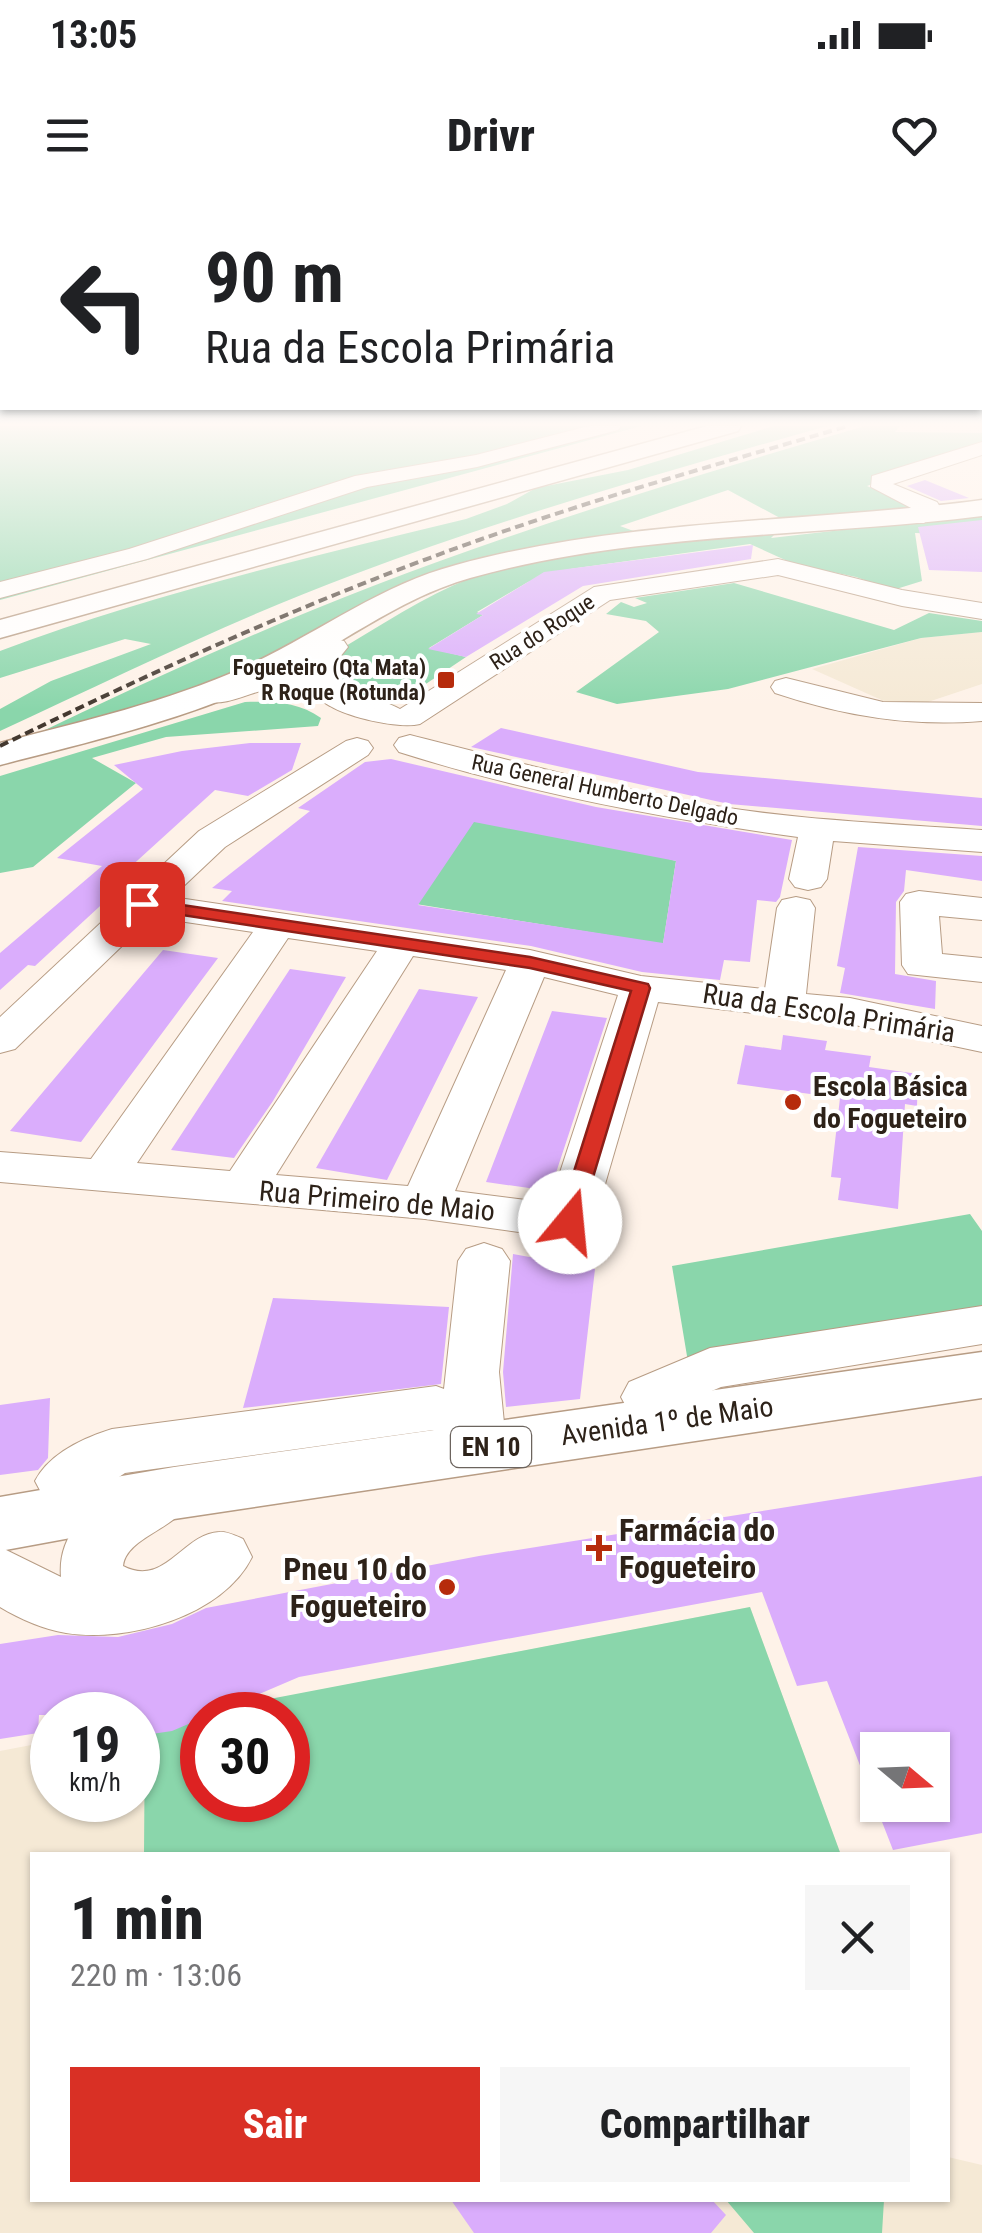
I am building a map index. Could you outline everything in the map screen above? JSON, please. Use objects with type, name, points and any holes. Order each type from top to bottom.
[{"type":"main road","points":[[0,609],[323,521]]},
{"type":"main road","points":[[0,629],[389,521]]},
{"type":"main road","points":[[0,754],[103,728],[259,672],[446,576],[588,546],[778,530],[833,521]]},
{"type":"main road","points":[[0,766],[185,714],[279,676],[442,585],[521,558]]},
{"type":"main road","name":"Avenida 1º de Maio","points":[[0,1490],[982,1349]]},
{"type":"main road","name":"Avenida 1º de Maio","points":[[0,1524],[174,1492],[982,1374]]},
{"type":"street","points":[[0,590],[138,554],[241,521]]},
{"type":"street","name":"Rua do Roque","points":[[402,725],[603,593],[778,567],[982,611]]},
{"type":"street","points":[[852,586],[882,577],[937,576]]},
{"type":"street","points":[[103,728],[169,712],[251,680],[279,676],[288,664],[344,633],[370,612]]},
{"type":"street","points":[[334,647],[316,667],[335,718]]},
{"type":"street","points":[[279,676],[335,718]]},
{"type":"street","points":[[786,687],[838,706],[880,713],[936,716],[982,712]]},
{"type":"street","points":[[185,714],[261,696],[302,700],[335,718],[360,715],[402,725]]},
{"type":"street","points":[[0,1040],[335,718]]},
{"type":"street","name":"Rua General Humberto Delgado","points":[[402,725],[641,802],[817,829],[982,841]]},
{"type":"street","points":[[784,1000],[817,829]]},
{"type":"street","points":[[982,909],[919,902],[922,965],[982,970]]},
{"type":"street","name":"Rua da Escola Primária","points":[[142,904],[530,962],[641,988],[784,1000],[982,1039]]},
{"type":"street","points":[[104,1176],[278,924]]},
{"type":"street","points":[[242,1188],[402,943]]},
{"type":"street","points":[[424,1203],[530,962]]},
{"type":"street","name":"Rua Primeiro de Maio","points":[[0,1168],[424,1203],[570,1222],[641,988]]},
{"type":"street","points":[[475,1423],[472,1372],[484,1260]]},
{"type":"street","name":"Avenida 1º de Maio","points":[[649,1398],[710,1368],[982,1325]]},
{"type":"street","name":"Avenida 1º de Maio","points":[[0,1571],[39,1572],[61,1566],[104,1532],[174,1492]]},
{"type":"street","points":[[104,1532],[90,1556],[92,1578],[103,1587],[136,1599]]},
{"type":"street","name":"Avenida 1º de Maio","points":[[0,1571],[39,1598],[90,1607],[167,1592],[194,1580],[221,1557]]},
{"type":"shaded area","points":[[982,632],[982,684],[904,710],[812,669],[921,638]]},
{"type":"shaded area","points":[[750,1607],[840,1852],[30,1852],[30,2202],[950,2202],[950,2157],[982,2165],[982,2233],[0,2233],[0,1751],[30,1745],[30,1822],[160,1822],[160,1721],[180,1717],[180,1822],[310,1822],[309,1692]]},
{"type":"green space","points":[[0,521],[291,521],[0,600]]},
{"type":"green space","points":[[458,521],[509,521],[310,591],[0,731],[0,709],[51,681],[151,644],[125,639],[0,678],[0,651],[172,594]]},
{"type":"green space","points":[[558,521],[635,521],[620,526],[647,536],[506,558],[233,678],[24,740],[241,640]]},
{"type":"green space","points":[[785,521],[842,521],[793,525]]},
{"type":"green space","points":[[922,521],[982,521],[982,535],[915,533],[922,581],[893,590],[856,577],[794,564],[750,544],[570,569],[528,582],[477,612],[483,615],[429,648],[466,657],[396,704],[376,705],[333,683],[328,660],[336,652],[402,612],[471,578],[581,551],[775,534],[771,538]]},
{"type":"green space","points":[[734,583],[894,630],[929,613],[982,621],[982,632],[921,638],[728,689],[617,704],[576,692],[659,632],[646,621],[606,614],[621,602],[634,607],[647,603],[635,598]]},
{"type":"green space","points":[[245,702],[285,704],[321,718],[318,726],[166,737],[92,758],[136,783],[33,867],[0,873],[0,776]]},
{"type":"green space","points":[[392,780],[676,861],[663,944],[280,882]]},
{"type":"green space","points":[[970,1214],[982,1231],[982,1316],[688,1362],[672,1266]]},
{"type":"green space","points":[[750,1607],[840,1852],[144,1852],[144,1822],[160,1822],[160,1720],[180,1716],[180,1822],[310,1822],[310,1692],[307,1692]]},
{"type":"green space","points":[[728,2202],[884,2202],[882,2233],[754,2233]]},
{"type":"building","points":[[982,521],[982,572],[929,570],[918,527]]},
{"type":"building","points":[[753,545],[751,559],[583,586],[466,657],[428,649],[544,572]]},
{"type":"building","points":[[501,728],[698,772],[982,798],[982,826],[729,804],[471,747]]},
{"type":"building","points":[[250,743],[301,743],[292,770],[248,796],[215,790],[127,870],[137,872],[35,966],[28,965],[0,990],[0,953],[102,866],[57,858],[143,789],[114,765]]},
{"type":"building","points":[[391,759],[596,807],[792,840],[780,897],[776,902],[757,900],[750,962],[724,960],[720,980],[642,972],[531,946],[222,901],[232,891],[212,888],[310,811],[298,808],[365,762]],"holes":[[[474,822],[676,861],[663,943],[418,905]]]},
{"type":"building","points":[[858,847],[982,856],[982,881],[906,870],[904,891],[896,902],[895,974],[936,981],[935,1009],[840,993],[845,968],[837,966]]},
{"type":"building","points":[[163,950],[218,958],[81,1142],[10,1131]]},
{"type":"building","points":[[290,969],[346,977],[273,1101],[234,1158],[171,1150]]},
{"type":"building","points":[[419,989],[478,997],[387,1180],[316,1168]]},
{"type":"building","points":[[552,1011],[607,1018],[550,1191],[486,1182]]},
{"type":"building","points":[[783,1035],[827,1041],[825,1050],[871,1056],[869,1067],[918,1074],[917,1106],[905,1104],[898,1209],[838,1200],[841,1178],[831,1177],[840,1098],[737,1084],[745,1045],[781,1050]]},
{"type":"building","points":[[513,1254],[595,1269],[580,1399],[506,1407],[503,1372]]},
{"type":"building","points":[[273,1298],[449,1307],[441,1384],[243,1408]]},
{"type":"building","points":[[50,1398],[48,1458],[38,1470],[0,1475],[0,1405]]},
{"type":"building","points":[[982,1476],[982,1833],[893,1850],[882,1822],[950,1822],[950,1732],[860,1732],[860,1766],[827,1681],[797,1686],[762,1592],[299,1677],[264,1692],[180,1692],[180,1728],[160,1733],[160,1692],[30,1692],[30,1734],[0,1739],[0,1644],[58,1635],[118,1637],[172,1624],[206,1608],[479,1556]]},
{"type":"building","points":[[452,2202],[714,2202],[726,2215],[711,2233],[474,2233]]},
{"type":"railway","points":[[0,746],[237,636],[418,562],[535,521]]},
{"type":"place","name":"Fogueteiro (Qta Mata) R Roque (Rotunda)","points":[[446,680]]},
{"type":"place","name":"Escola Básica do Fogueteiro","points":[[793,1102]]},
{"type":"place","name":"Farmácia do Fogueteiro","points":[[599,1548]]},
{"type":"place","name":"Pneu 10 do Fogueteiro","points":[[447,1587]]},
{"type":"route","points":[[142,904],[530,962],[641,988],[570,1222]]}]
